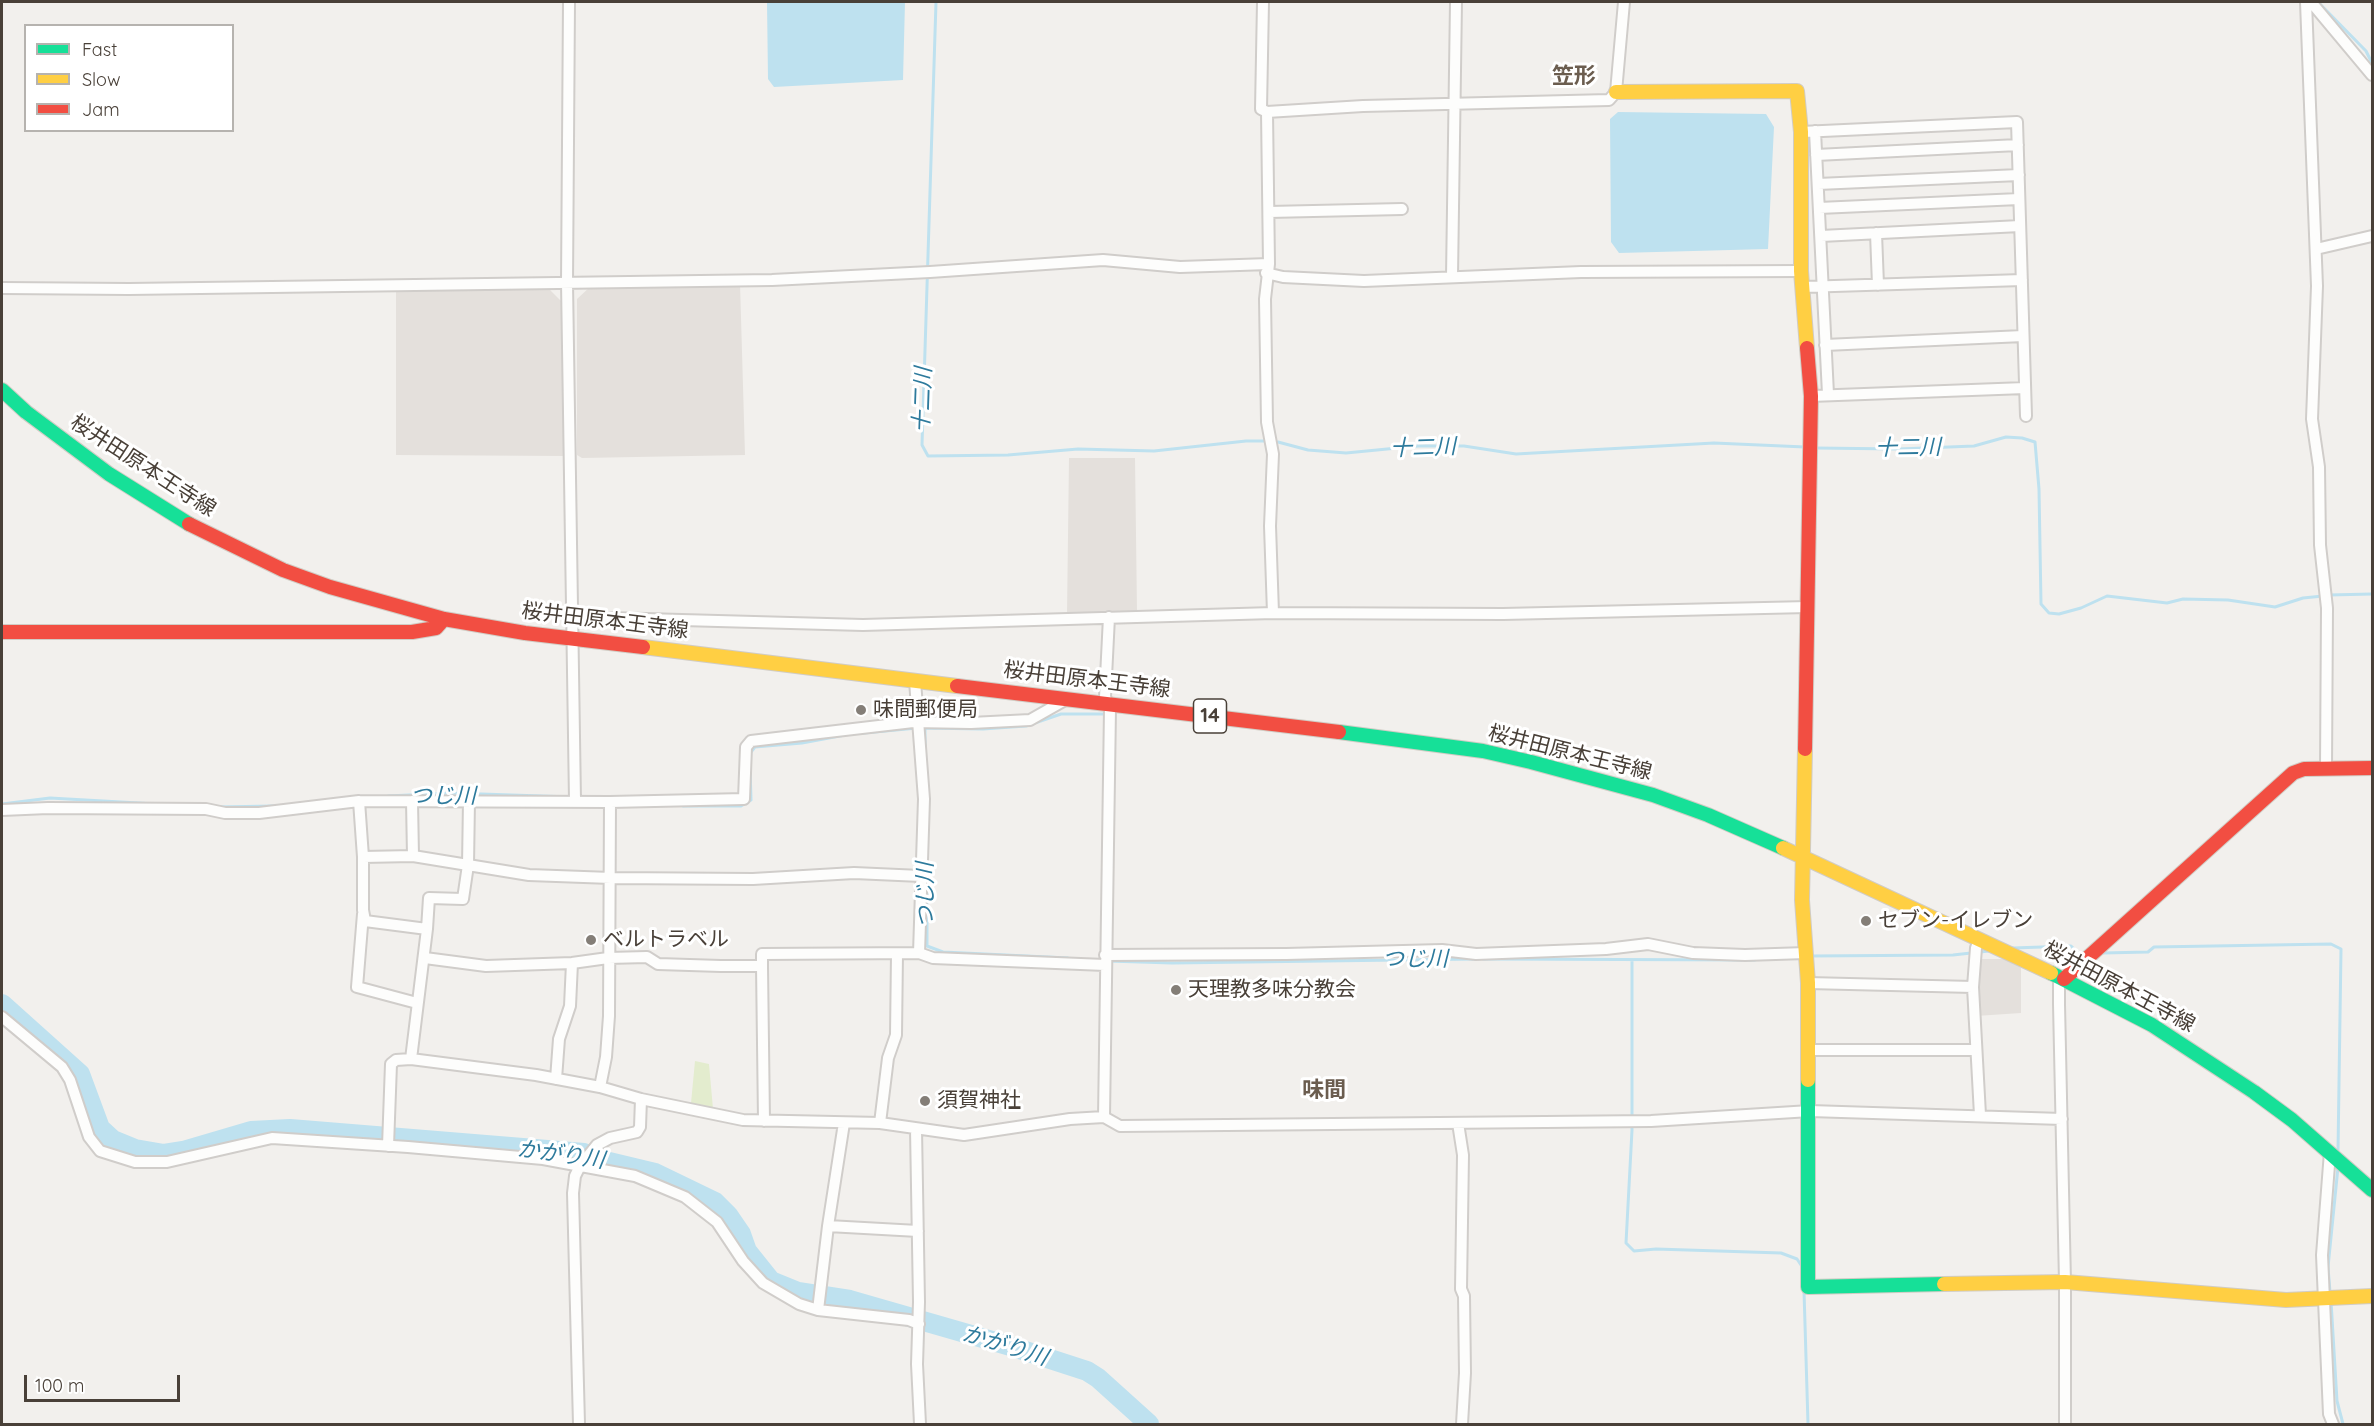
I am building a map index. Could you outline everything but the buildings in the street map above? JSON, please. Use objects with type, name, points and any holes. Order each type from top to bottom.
[{"type":"street","points":[[569,2],[567,283],[575,801]]},
{"type":"street","points":[[1263,2],[1261,109],[1268,112],[1609,100],[1616,92],[1624,2]]},
{"type":"street","points":[[1452,276],[1456,2]]},
{"type":"street","points":[[2306,2],[2317,286],[2312,419],[2319,466],[2320,545],[2327,608],[2326,768]]},
{"type":"street","points":[[2311,2],[2373,75]]},
{"type":"street","points":[[1616,92],[1797,91],[1816,155],[1828,394]]},
{"type":"street","points":[[1268,112],[1269,212],[1265,299],[1267,422],[1273,454],[1270,526],[1273,613]]},
{"type":"street","points":[[1808,131],[2017,122],[2026,416]]},
{"type":"street","points":[[1808,131],[1802,271],[1811,396],[1802,900],[1808,982],[1810,1111],[1808,1287],[2065,1282],[2286,1300],[2373,1296]]},
{"type":"street","points":[[1816,155],[2018,144]]},
{"type":"street","points":[[1818,184],[2019,175]]},
{"type":"street","points":[[1819,208],[2019,199]]},
{"type":"street","points":[[1269,212],[1402,209]]},
{"type":"street","points":[[1821,236],[2020,226]]},
{"type":"street","points":[[1876,233],[1878,285]]},
{"type":"street","points":[[2316,249],[2373,236]]},
{"type":"street","points":[[2,288],[772,280],[1103,260],[1180,267],[1268,268],[1283,277],[1365,281],[1581,272],[1802,271]]},
{"type":"street","points":[[1803,287],[2022,280]]},
{"type":"street","points":[[1825,345],[2023,336]]},
{"type":"street","points":[[1811,396],[2025,388]]},
{"type":"street","name":"桜井田原本王寺線","points":[[2,390],[26,412],[109,474],[177,517],[216,538],[283,570],[330,587],[444,619],[525,633],[1483,751],[1653,795],[1708,815],[1804,857],[1977,948],[2064,979],[2152,1025],[2254,1092],[2330,1152],[2373,1190]]},
{"type":"street","points":[[573,617],[863,625],[1273,613],[1515,614],[1808,607]]},
{"type":"street","points":[[1104,1117],[1108,703],[1106,698],[1109,617]]},
{"type":"street","points":[[2,632],[412,632],[436,628],[444,619]]},
{"type":"street","points":[[915,681],[924,799],[920,953]]},
{"type":"street","points":[[2,810],[206,809],[225,813],[259,813],[359,801],[610,802],[744,799],[746,747],[751,741],[918,722],[971,723],[1030,720],[1067,699]]},
{"type":"street","points":[[2065,1425],[2065,1282],[2059,982],[2293,773],[2304,769],[2373,768]]},
{"type":"street","points":[[359,801],[363,857],[363,913],[357,987],[417,1003]]},
{"type":"street","points":[[412,801],[412,856]]},
{"type":"street","points":[[411,1059],[425,958],[429,898],[463,900],[468,865],[469,801]]},
{"type":"street","points":[[600,1087],[606,1057],[609,1016],[610,802]]},
{"type":"street","points":[[363,857],[412,856],[529,875],[611,878],[753,879],[854,873],[921,876]]},
{"type":"street","points":[[363,913],[365,921],[427,929]]},
{"type":"street","points":[[764,1121],[762,954],[920,953],[933,958],[1105,960],[1442,950],[1476,954],[1606,949],[1648,944],[1693,953],[1744,955],[1806,953]]},
{"type":"street","points":[[1977,948],[1973,987],[1980,1115]]},
{"type":"street","points":[[880,1123],[888,1058],[896,1035],[897,954]]},
{"type":"street","points":[[425,958],[486,966],[572,963],[608,958],[647,957],[658,964],[762,966]]},
{"type":"street","points":[[556,1079],[559,1039],[570,1006],[572,963]]},
{"type":"street","points":[[1808,982],[1973,987]]},
{"type":"street","points":[[2,1017],[62,1067],[70,1080],[89,1137],[100,1150],[135,1162],[167,1162],[272,1138],[543,1159],[635,1176],[685,1197],[717,1222],[744,1261],[763,1282],[799,1304],[818,1310],[909,1320],[919,1324]]},
{"type":"street","points":[[1809,1050],[1975,1050]]},
{"type":"street","points":[[388,1146],[391,1064],[396,1060],[411,1059],[600,1087],[641,1099],[743,1120],[880,1123],[964,1135],[1070,1119],[1104,1117],[1120,1126],[1651,1122],[1810,1111],[2062,1119]]},
{"type":"street","points":[[579,1425],[573,1193],[575,1176],[597,1145],[610,1138],[637,1132],[640,1126],[641,1099]]},
{"type":"street","points":[[818,1310],[844,1123]]},
{"type":"street","points":[[1458,1123],[1463,1155],[1461,1289],[1464,1296],[1465,1373],[1462,1425]]},
{"type":"street","points":[[916,1129],[919,1324],[917,1364],[920,1425]]},
{"type":"street","points":[[2330,1152],[2322,1256],[2329,1414],[2332,1425]]},
{"type":"street","points":[[828,1226],[918,1232]]},
{"type":"shaded area","points":[[740,283],[745,455],[582,458],[577,455],[577,299],[591,286]]},
{"type":"shaded area","points":[[546,286],[564,304],[566,456],[396,455],[396,287]]},
{"type":"shaded area","points":[[1069,458],[1135,458],[1137,611],[1067,614]]},
{"type":"shaded area","points":[[1980,959],[2010,959],[2021,968],[2021,1013],[1976,1016],[1976,986]]},
{"type":"green space","points":[[695,1061],[709,1064],[713,1109],[691,1103]]},
{"type":"water","points":[[767,2],[905,2],[903,80],[774,87],[768,79]]},
{"type":"water","points":[[1618,112],[1766,114],[1774,127],[1768,249],[1619,253],[1611,242],[1610,119]]},
{"type":"waterway","name":"十二川","points":[[936,2],[922,445],[928,456],[1008,455],[1078,449],[1154,451],[1246,441],[1267,441]]},
{"type":"waterway","points":[[2318,2],[2366,51],[2372,63]]},
{"type":"waterway","name":"十二川","points":[[1815,448],[1899,449],[1974,446],[2006,437],[2035,442],[2039,489],[2041,604],[2049,613],[2059,614],[2081,608],[2107,596],[2167,603],[2183,599],[2228,600],[2275,607],[2303,598],[2323,596]]},
{"type":"waterway","name":"十二川","points":[[1278,442],[1308,450],[1346,453],[1418,446],[1464,446],[1516,454],[1714,443],[1805,447]]},
{"type":"waterway","name":"十二川","points":[[2329,595],[2372,594]]},
{"type":"waterway","points":[[924,728],[983,729],[1026,726],[1061,714],[1103,714]]},
{"type":"waterway","name":"つじ川","points":[[864,733],[917,728]]},
{"type":"waterway","name":"つじ川","points":[[925,728],[925,747]]},
{"type":"waterway","name":"つじ川","points":[[751,752],[755,747],[802,743],[845,735]]},
{"type":"waterway","name":"つじ川","points":[[683,806],[741,806],[751,800],[750,768]]},
{"type":"waterway","name":"つじ川","points":[[388,796],[451,793],[572,797]]},
{"type":"waterway","name":"つじ川","points":[[2,804],[50,798],[156,804]]},
{"type":"waterway","name":"つじ川","points":[[219,807],[273,806]]},
{"type":"waterway","name":"つじ川","points":[[927,861],[927,946],[943,952],[1068,958]]},
{"type":"waterway","points":[[2103,953],[2148,952],[2154,947],[2331,944],[2341,949],[2338,1151]]},
{"type":"waterway","points":[[2013,948],[2071,946],[2078,953],[2084,953]]},
{"type":"waterway","points":[[1810,956],[1953,955],[1989,951]]},
{"type":"waterway","name":"つじ川","points":[[1108,961],[1172,963],[1476,959]]},
{"type":"waterway","name":"つじ川","points":[[1483,959],[1755,960]]},
{"type":"waterway","points":[[1632,961],[1632,1130],[1626,1243],[1634,1251],[1656,1249],[1781,1253],[1797,1259],[1801,1265]]},
{"type":"waterway","name":"かがり川","points":[[2,1004],[80,1074],[100,1128],[113,1140],[135,1149],[164,1154],[183,1151],[251,1131],[290,1129],[584,1153],[605,1161],[655,1173],[715,1202],[728,1215],[741,1234],[747,1251],[771,1281],[798,1292],[850,1300],[1010,1346],[1087,1371],[1098,1378],[1149,1424]]},
{"type":"waterway","points":[[2330,1292],[2328,1267],[2338,1167]]},
{"type":"waterway","points":[[1804,1291],[1808,1424]]},
{"type":"waterway","points":[[2331,1301],[2337,1401],[2343,1424]]},
{"type":"traffic: fast","points":[[2,390],[26,412],[109,474],[189,524]]},
{"type":"traffic: fast","points":[[1339,732],[1483,751],[1531,762],[1653,795],[1708,815],[1783,848]]},
{"type":"traffic: fast","points":[[2051,973],[2152,1025],[2254,1092],[2292,1120],[2372,1190]]},
{"type":"traffic: fast","points":[[1808,1080],[1808,1287],[1944,1284]]},
{"type":"traffic: slow","points":[[1616,92],[1797,91],[1801,132],[1801,271],[1807,348]]},
{"type":"traffic: slow","points":[[643,647],[957,686]]},
{"type":"traffic: slow","points":[[1805,749],[1802,900],[1808,983],[1808,1080]]},
{"type":"traffic: slow","points":[[1783,848],[2051,973]]},
{"type":"traffic: slow","points":[[1944,1284],[2065,1282],[2286,1300],[2372,1296]]},
{"type":"traffic: jam","points":[[1805,749],[1811,396],[1807,348]]},
{"type":"traffic: jam","points":[[189,524],[283,570],[330,587],[444,619],[525,633],[643,647]]},
{"type":"traffic: jam","points":[[2,632],[412,632],[436,628],[444,619]]},
{"type":"traffic: jam","points":[[957,686],[1339,732]]},
{"type":"traffic: jam","points":[[2064,979],[2293,773],[2304,769],[2372,768]]},
{"type":"place","name":"味間郵便局","points":[[861,710]]},
{"type":"place","name":"セブン-イレブン","points":[[1866,921]]},
{"type":"place","name":"ベルトラベル","points":[[591,940]]},
{"type":"place","name":"天理教多味分教会","points":[[1176,990]]},
{"type":"place","name":"須賀神社","points":[[925,1101]]},
{"type":"district","name":"笠形","points":[[1574,76]]},
{"type":"district","name":"味間","points":[[1324,1090]]}]
